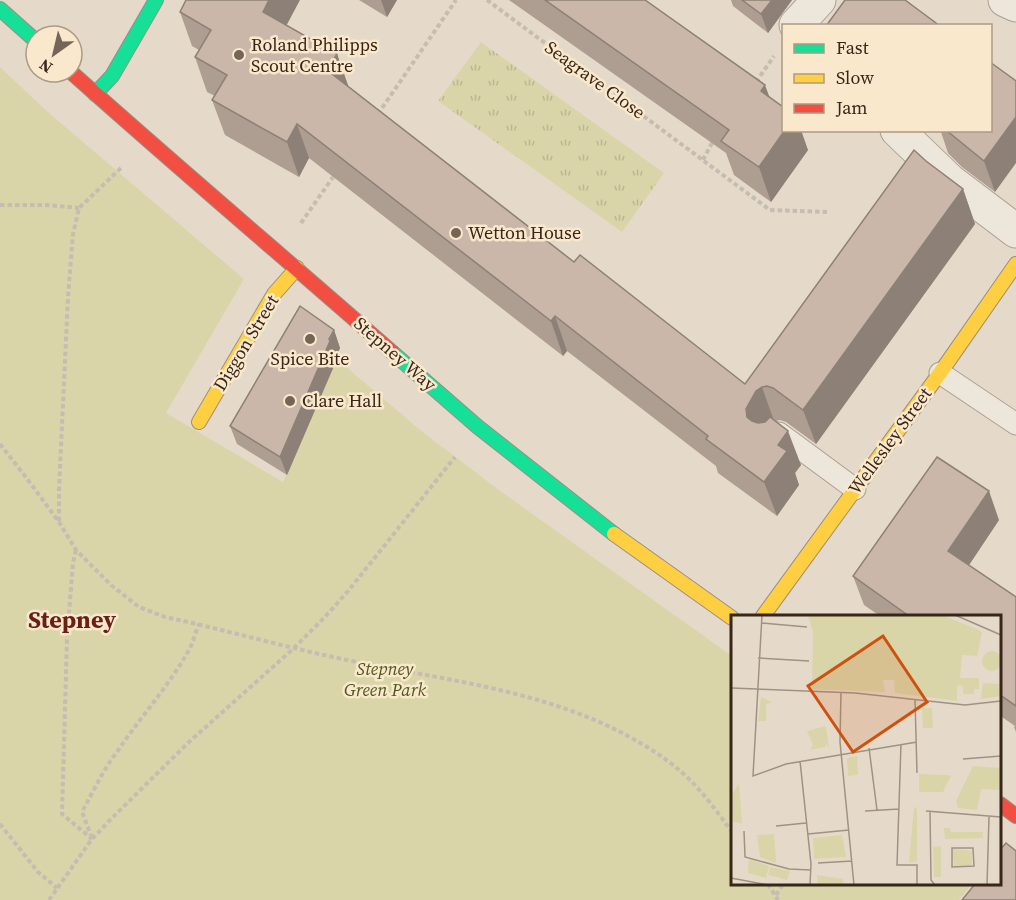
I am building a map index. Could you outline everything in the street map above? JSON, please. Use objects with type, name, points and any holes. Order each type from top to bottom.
[{"type":"street","points":[[95,94],[112,76],[156,0]]},
{"type":"street","points":[[797,24],[819,0]]},
{"type":"street","points":[[1005,0],[1016,5]]},
{"type":"street","points":[[0,9],[24,30]]},
{"type":"street","name":"Stepney Way","points":[[84,84],[478,427],[617,536],[731,617]]},
{"type":"street","points":[[899,132],[950,181],[1016,231]]},
{"type":"street","name":"Wellesley Street","points":[[764,615],[940,373],[1016,264]]},
{"type":"street","name":"Diggon Street","points":[[198,422],[274,294],[297,268]]},
{"type":"street","points":[[1001,805],[1016,816]]},
{"type":"lane","points":[[940,373],[1016,424]]},
{"type":"lane","points":[[771,445],[779,433],[855,489]]},
{"type":"path","points":[[375,117],[456,0]]},
{"type":"path","name":"Seagrave Close","points":[[486,0],[770,210],[828,212]]},
{"type":"path","points":[[752,88],[777,52]]},
{"type":"path","points":[[59,522],[68,297],[73,234],[79,208],[147,140]]},
{"type":"path","points":[[703,160],[712,143]]},
{"type":"path","points":[[299,225],[333,177]]},
{"type":"path","points":[[0,205],[79,208]]},
{"type":"path","points":[[49,900],[92,839],[189,742],[294,648],[349,590],[478,427]]},
{"type":"path","points":[[0,444],[59,522],[76,549],[111,585],[139,607],[165,617],[294,648],[524,696],[557,705],[628,735],[670,762],[708,799],[731,831]]},
{"type":"path","points":[[76,549],[72,563],[67,638],[62,814],[92,839]]},
{"type":"path","points":[[92,839],[82,812],[114,755],[159,696],[192,645],[199,624]]},
{"type":"path","points":[[0,824],[38,872],[57,888]]},
{"type":"path","points":[[769,885],[778,900]]},
{"type":"path","points":[[776,895],[782,885]]},
{"type":"green space","points":[[481,42],[664,173],[622,232],[438,101]]},
{"type":"green space","name":"Stepney Green Park","points":[[0,67],[49,113],[244,279],[166,413],[283,482],[337,359],[420,430],[503,493],[731,655],[731,885],[971,885],[959,900],[0,900]]},
{"type":"building","points":[[186,0],[269,0],[263,12],[337,54],[327,70],[574,262],[580,255],[745,384],[914,150],[963,189],[803,410],[773,388],[767,386],[756,391],[746,409],[747,417],[758,423],[765,422],[770,417],[788,431],[778,445],[787,451],[764,482],[706,439],[708,436],[555,316],[551,321],[297,124],[287,142],[212,100],[227,75],[195,57],[211,30],[180,12]]},
{"type":"building","points":[[545,0],[645,0],[765,85],[761,91],[782,106],[784,132],[759,167],[721,141],[729,130]]},
{"type":"building","points":[[742,0],[772,0],[761,14]]},
{"type":"building","points":[[845,0],[905,0],[937,24],[827,24]]},
{"type":"building","points":[[992,63],[1016,81],[1016,117],[984,161],[948,132],[992,132]]},
{"type":"building","name":"Clare Hall","points":[[300,306],[334,330],[280,457],[230,426]]},
{"type":"building","points":[[937,457],[989,491],[948,551],[1016,597],[1016,706],[1001,695],[1001,615],[908,615],[853,576]]},
{"type":"building","points":[[1006,843],[1016,851],[1016,900],[962,900],[974,885],[1001,885],[1001,849]]},
{"type":"traffic: fast","points":[[95,94],[112,76],[156,0]]},
{"type":"traffic: fast","points":[[0,9],[24,30]]},
{"type":"traffic: fast","points":[[393,353],[478,427],[614,534]]},
{"type":"traffic: slow","points":[[764,615],[940,373],[1016,264]]},
{"type":"traffic: slow","points":[[199,422],[274,294],[297,268]]},
{"type":"traffic: slow","points":[[614,534],[731,617]]},
{"type":"traffic: jam","points":[[84,84],[393,353]]},
{"type":"traffic: jam","points":[[1001,805],[1016,816]]},
{"type":"place","name":"Roland Philipps Scout Centre","points":[[239,55]]},
{"type":"place","name":"Wetton House","points":[[456,233]]},
{"type":"place","name":"Spice Bite","points":[[310,339]]},
{"type":"place","name":"Clare Hall","points":[[290,401]]},
{"type":"district","name":"Stepney","points":[[72,620]]}]
